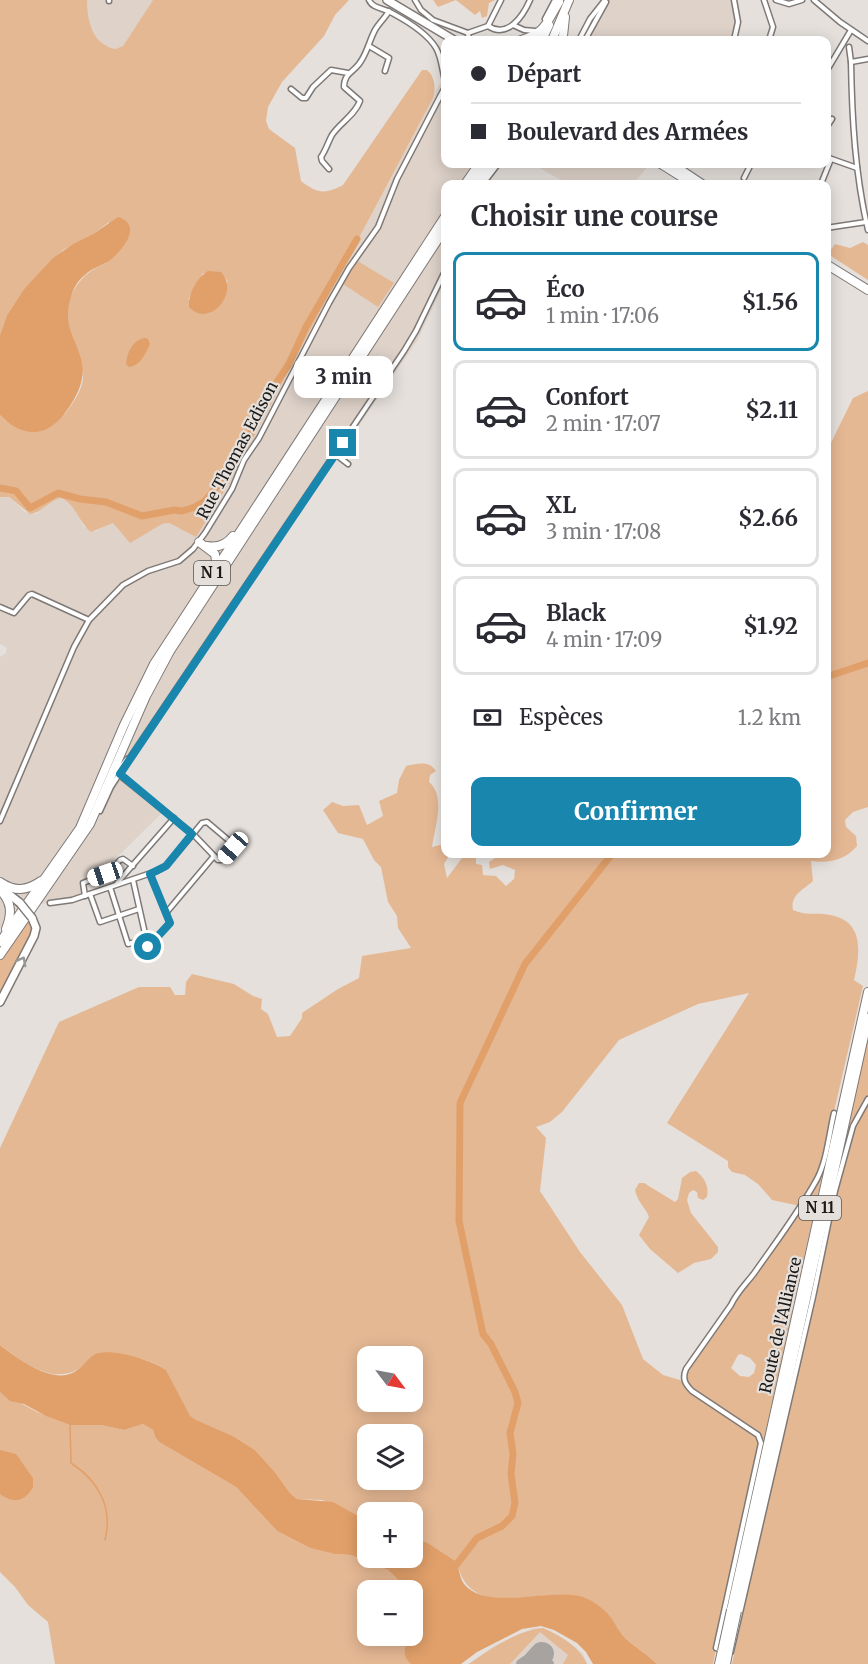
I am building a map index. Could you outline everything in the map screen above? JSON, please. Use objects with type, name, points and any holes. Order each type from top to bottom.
[{"type":"highway","points":[[533,36],[544,28],[559,0]]},
{"type":"highway","points":[[546,36],[559,0]]},
{"type":"highway","points":[[554,36],[569,0]]},
{"type":"highway","points":[[563,36],[565,11]]},
{"type":"highway","points":[[478,180],[489,168]]},
{"type":"highway","points":[[667,168],[687,180]]},
{"type":"highway","points":[[678,168],[698,180]]},
{"type":"highway","points":[[682,168],[699,180]]},
{"type":"highway","name":"N 1","points":[[0,955],[90,824],[133,724],[161,667],[335,385],[441,223]]},
{"type":"highway","name":"N 1","points":[[0,942],[80,828],[139,693],[185,614],[255,507],[266,496],[327,409],[441,235]]},
{"type":"highway","points":[[831,267],[868,290]]},
{"type":"highway","points":[[831,273],[868,296]]},
{"type":"highway","points":[[300,427],[306,423],[322,399],[335,385]]},
{"type":"highway","points":[[314,438],[327,409]]},
{"type":"highway","points":[[266,496],[283,455]]},
{"type":"highway","points":[[266,496],[297,460],[302,458]]},
{"type":"highway","points":[[203,544],[218,547],[229,541],[255,507]]},
{"type":"highway","points":[[185,614],[216,561],[215,554],[203,544]]},
{"type":"highway","points":[[0,886],[18,891],[34,886],[44,879]]},
{"type":"highway","points":[[0,886],[11,910],[7,928],[0,938]]},
{"type":"highway","name":"Route de l'Alliance","points":[[726,1664],[734,1611],[868,992]]},
{"type":"highway","name":"Route de l'Alliance","points":[[719,1664],[734,1611],[868,1018]]},
{"type":"main road","points":[[389,4],[441,37]]},
{"type":"main road","points":[[389,4],[447,36]]},
{"type":"main road","points":[[0,886],[20,903],[32,918],[36,928],[0,1002]]},
{"type":"street","points":[[369,0],[372,5],[378,7],[389,4]]},
{"type":"street","points":[[376,0],[378,7]]},
{"type":"street","points":[[415,0],[433,20],[468,33],[488,26],[501,0]]},
{"type":"street","points":[[513,25],[522,15],[530,0]]},
{"type":"street","points":[[488,26],[493,29],[513,25],[524,30],[535,31],[559,0]]},
{"type":"street","points":[[581,36],[589,21],[606,0]]},
{"type":"street","points":[[587,36],[606,0]]},
{"type":"street","points":[[734,0],[738,22],[735,36]]},
{"type":"street","points":[[764,0],[773,27],[770,36]]},
{"type":"street","points":[[776,0],[789,4],[802,0]]},
{"type":"street","points":[[814,0],[868,41]]},
{"type":"street","points":[[329,169],[321,157],[332,136],[360,101],[344,87],[348,73],[358,66],[389,4]]},
{"type":"street","points":[[389,4],[432,43],[441,62]]},
{"type":"street","points":[[589,21],[594,20],[594,25]]},
{"type":"street","points":[[831,64],[851,30]]},
{"type":"street","points":[[369,46],[389,58],[385,71]]},
{"type":"street","points":[[849,47],[856,168],[868,230]]},
{"type":"street","points":[[851,62],[868,59]]},
{"type":"street","points":[[291,90],[302,98],[306,98],[313,87],[331,70],[348,73]]},
{"type":"street","name":"Rue Thomas Edison","points":[[0,821],[74,646],[89,620],[126,583],[148,571],[179,561],[203,544],[232,489],[244,460],[259,438],[329,303],[353,262],[378,227],[400,174],[441,94]]},
{"type":"street","points":[[831,159],[856,168]]},
{"type":"street","points":[[744,178],[749,168]]},
{"type":"street","points":[[831,227],[866,222]]},
{"type":"street","points":[[66,861],[94,824],[111,787],[134,752],[410,341],[441,279]]},
{"type":"street","points":[[335,454],[348,464]]},
{"type":"street","points":[[0,607],[14,613],[32,594],[89,620]]},
{"type":"street","points":[[50,903],[88,895],[150,874],[166,866],[192,834],[205,822],[233,844],[233,848],[221,860],[214,856],[192,834],[174,818],[120,774]]},
{"type":"street","points":[[116,885],[174,818]]},
{"type":"street","points":[[166,913],[214,856]]},
{"type":"street","points":[[133,866],[123,859],[120,860],[108,873],[83,883],[100,922],[140,909]]},
{"type":"street","points":[[133,880],[148,947],[170,923],[150,874]]},
{"type":"street","points":[[110,887],[128,944],[146,939]]},
{"type":"street","points":[[834,1113],[822,1166],[816,1180],[748,1281],[736,1294],[683,1376],[685,1383],[692,1391],[758,1435],[761,1443],[717,1649],[733,1651],[846,1149],[853,1126],[868,1099]]},
{"type":"shaded area","points":[[0,0],[87,0],[88,15],[96,37],[115,49],[123,46],[153,0],[349,0],[335,15],[324,36],[282,82],[268,107],[266,121],[269,129],[295,148],[301,181],[321,191],[343,185],[422,70],[427,70],[432,76],[435,87],[433,98],[231,480],[196,537],[169,523],[162,524],[130,543],[113,523],[91,532],[70,504],[61,498],[30,514],[9,497],[0,497],[0,415],[6,421],[65,414],[81,387],[83,377],[69,328],[68,307],[75,288],[81,280],[88,273],[106,263],[109,222],[93,234],[63,250],[24,289],[7,315],[0,335]],"holes":[[[203,273],[223,275],[228,282],[188,300]]]},
{"type":"shaded area","points":[[87,0],[153,0],[123,46],[115,49],[103,45],[92,31],[87,19]]},
{"type":"shaded area","points":[[433,0],[456,0],[438,7]]},
{"type":"shaded area","points":[[456,0],[495,0],[489,3],[487,16],[482,18],[480,11],[475,15]]},
{"type":"shaded area","points":[[607,0],[732,0],[736,22],[733,36],[587,36]]},
{"type":"shaded area","points":[[441,82],[441,168],[488,168],[489,180],[441,180],[441,290],[417,341],[120,774],[167,808],[103,871],[79,882],[82,894],[68,900],[14,910],[0,929],[0,657],[6,653],[7,648],[0,644],[0,497],[9,497],[25,512],[36,514],[54,499],[61,498],[71,503],[84,527],[96,531],[113,523],[130,542],[162,524],[169,523],[178,528],[231,480]]},
{"type":"shaded area","points":[[539,168],[646,168],[636,180],[561,180]]},
{"type":"shaded area","points":[[118,217],[126,221],[129,226],[130,232],[124,245],[109,261],[82,277],[71,297],[68,313],[70,327],[82,363],[82,377],[77,393],[65,413],[49,428],[31,432],[16,427],[0,415],[0,335],[7,315],[24,289],[53,258]]},
{"type":"shaded area","points":[[863,242],[868,245],[868,280],[831,256],[831,250],[835,244],[850,248]]},
{"type":"shaded area","points":[[356,260],[394,283],[378,307],[343,284]]},
{"type":"shaded area","points":[[208,271],[221,272],[226,280],[225,298],[213,311],[205,314],[197,313],[189,307],[190,297],[197,282]]},
{"type":"shaded area","points":[[145,338],[150,344],[147,351],[139,362],[129,367],[126,364],[131,348],[137,341]]},
{"type":"shaded area","points":[[868,391],[868,807],[853,812],[845,820],[846,827],[856,836],[857,846],[847,855],[836,860],[811,861],[813,881],[793,900],[793,910],[841,918],[855,931],[858,960],[854,980],[863,986],[820,1172],[821,1181],[764,1439],[692,1391],[683,1376],[800,1206],[772,1200],[758,1184],[745,1175],[732,1172],[728,1167],[728,1161],[667,1123],[749,993],[698,1004],[619,1040],[562,1112],[550,1122],[536,1127],[546,1138],[540,1191],[580,1252],[622,1305],[643,1359],[663,1375],[680,1380],[687,1389],[750,1431],[759,1441],[713,1664],[657,1664],[622,1635],[608,1616],[581,1597],[551,1595],[501,1598],[473,1591],[463,1580],[457,1562],[423,1541],[423,1502],[357,1502],[357,1516],[322,1500],[297,1499],[255,1450],[233,1436],[189,1416],[166,1370],[158,1365],[131,1356],[93,1355],[82,1366],[70,1373],[47,1373],[23,1361],[0,1345],[0,1148],[59,1022],[139,987],[170,987],[175,995],[185,995],[186,982],[192,974],[234,984],[262,999],[261,1009],[268,1014],[277,1037],[290,1036],[302,1018],[302,1013],[359,978],[362,956],[411,948],[398,928],[397,916],[388,902],[381,867],[374,860],[363,839],[338,833],[323,810],[332,802],[343,806],[359,805],[367,825],[383,816],[379,801],[397,793],[399,780],[406,766],[430,765],[436,771],[430,775],[429,782],[437,795],[438,803],[432,847],[441,845],[441,858],[448,858],[444,864],[447,878],[462,858],[476,858],[476,864],[482,865],[483,875],[496,876],[506,886],[514,879],[515,870],[503,865],[490,869],[489,862],[495,858],[831,858],[831,443],[853,398]],"holes":[[[741,1354],[750,1358],[756,1365],[754,1373],[749,1377],[740,1376],[731,1368],[738,1355]]]},
{"type":"shaded area","points":[[28,917],[33,927],[32,932],[0,996],[0,959]]},
{"type":"shaded area","points":[[868,1029],[868,1664],[732,1664],[813,1297],[832,1192]]},
{"type":"shaded area","points":[[696,1171],[706,1182],[707,1197],[703,1200],[698,1198],[697,1192],[693,1190],[689,1193],[687,1200],[691,1213],[718,1247],[718,1252],[711,1259],[694,1263],[678,1273],[650,1249],[639,1235],[649,1217],[635,1190],[639,1183],[644,1183],[675,1202],[678,1199],[682,1178]]},
{"type":"shaded area","points":[[0,1345],[31,1366],[49,1374],[66,1375],[74,1372],[92,1356],[108,1352],[130,1356],[160,1366],[166,1370],[190,1416],[233,1436],[255,1450],[297,1499],[333,1502],[357,1515],[357,1557],[310,1548],[277,1531],[236,1487],[159,1442],[153,1430],[143,1424],[124,1430],[101,1425],[70,1425],[24,1404],[10,1401],[0,1392]]},
{"type":"shaded area","points":[[0,1392],[37,1412],[70,1425],[101,1425],[124,1430],[143,1424],[153,1430],[159,1442],[236,1487],[277,1531],[310,1548],[357,1557],[357,1568],[388,1570],[398,1580],[357,1580],[357,1646],[406,1646],[405,1654],[411,1664],[55,1664],[48,1622],[28,1605],[0,1572]]},
{"type":"shaded area","points":[[0,1450],[16,1454],[33,1478],[33,1487],[30,1492],[18,1500],[0,1494]]},
{"type":"shaded area","points":[[423,1541],[457,1562],[464,1584],[474,1592],[503,1598],[554,1595],[583,1597],[603,1609],[625,1638],[657,1664],[593,1664],[577,1643],[554,1630],[541,1626],[522,1629],[477,1652],[461,1664],[411,1664],[406,1658],[406,1646],[423,1646],[423,1580],[398,1580],[383,1568],[423,1568]]},
{"type":"shaded area","points":[[534,1628],[543,1628],[575,1647],[583,1654],[587,1664],[468,1664],[494,1646]]},
{"type":"shaded area","points":[[543,1628],[569,1642],[587,1664],[563,1664],[568,1655],[540,1632],[510,1664],[469,1664],[513,1637]]},
{"type":"waterway","points":[[0,488],[16,491],[30,508],[58,493],[80,499],[106,502],[142,516],[174,510],[182,511],[205,501],[225,477],[255,426],[259,409],[289,364],[306,327],[357,239]]},
{"type":"waterway","points":[[831,675],[868,663]]},
{"type":"waterway","points":[[453,1569],[477,1538],[502,1526],[512,1516],[515,1503],[511,1474],[513,1454],[510,1433],[518,1403],[515,1392],[491,1344],[483,1334],[459,1221],[460,1103],[525,964],[609,858]]},
{"type":"waterway","points":[[70,1425],[71,1463],[89,1478],[102,1496],[107,1517],[105,1540]]},
{"type":"taxiway","points":[[521,1664],[528,1659],[535,1658],[543,1659],[549,1664]]},
{"type":"runway","points":[[533,1664],[542,1654]]},
{"type":"route","points":[[148,947],[170,923],[150,874],[166,866],[192,834],[120,774],[343,443]]}]
